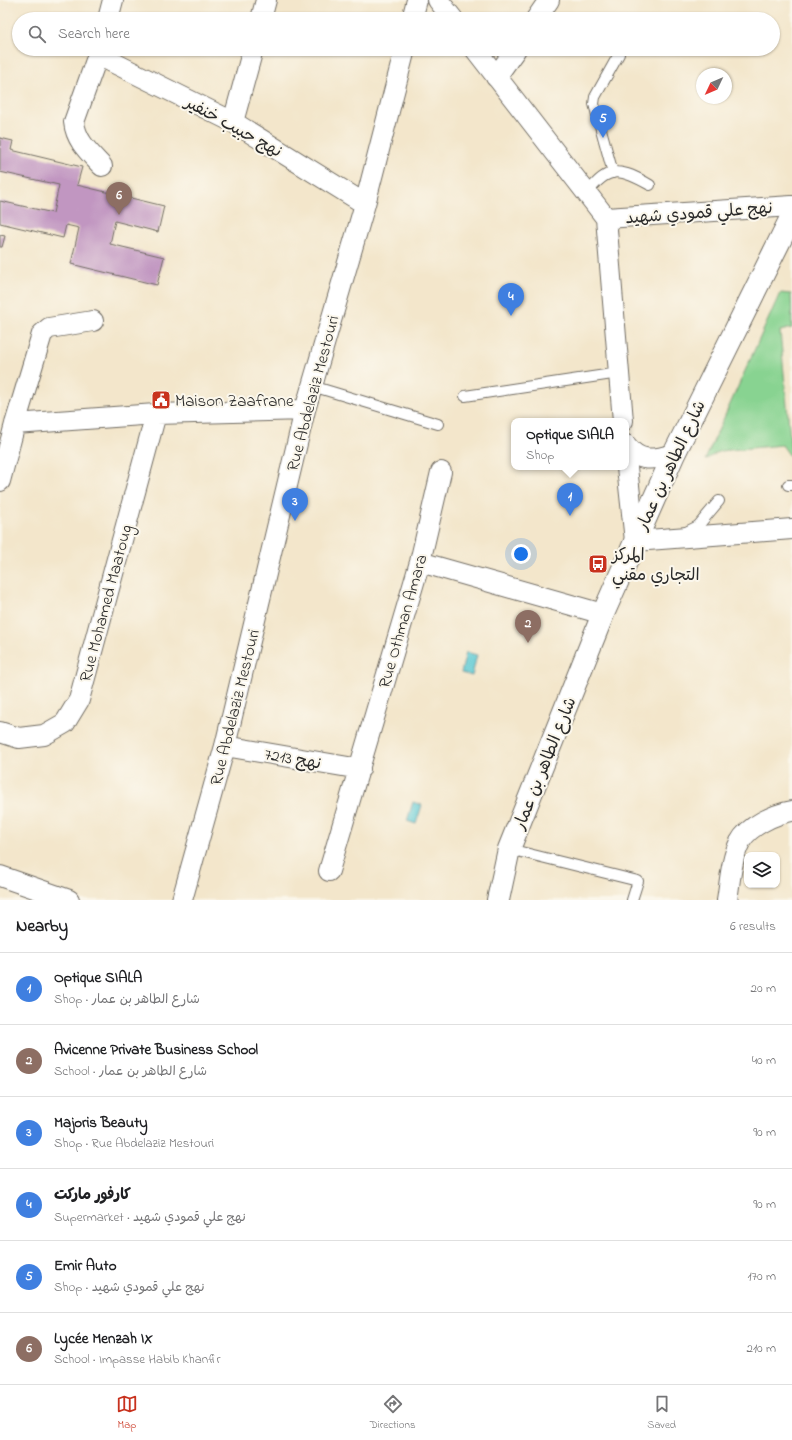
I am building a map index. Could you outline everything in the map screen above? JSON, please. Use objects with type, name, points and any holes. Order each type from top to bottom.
[{"type":"street","points":[[110,12],[113,0]]},
{"type":"street","points":[[263,12],[266,0]]},
{"type":"street","points":[[414,12],[417,0]]},
{"type":"street","points":[[438,0],[447,12]]},
{"type":"street","points":[[541,12],[549,0]]},
{"type":"street","points":[[98,56],[74,122],[75,132],[80,143],[102,166]]},
{"type":"street","name":"نهج حبيب خنفير","points":[[107,56],[233,122],[365,204]]},
{"type":"street","points":[[233,122],[251,56]]},
{"type":"street","name":"Rue Abdelaziz Mestouri","points":[[182,900],[226,746],[305,410],[365,204],[403,56]]},
{"type":"street","points":[[480,56],[606,218],[622,418]]},
{"type":"street","points":[[496,77],[511,56]]},
{"type":"street","name":"نهج علي قمودي شهيد","points":[[606,218],[792,206]]},
{"type":"street","name":"شارع الطاهر بن عمار","points":[[498,900],[510,849],[603,614],[674,454],[792,216]]},
{"type":"street","points":[[0,481],[14,424],[42,334],[50,328],[93,321]]},
{"type":"street","points":[[14,424],[156,414],[305,410]]},
{"type":"street","name":"Rue Mohamed Maatoug","points":[[0,732],[19,738],[44,735],[65,723],[80,700],[156,414]]},
{"type":"street","points":[[629,449],[633,454],[647,459],[659,458],[674,454]]},
{"type":"street","points":[[627,470],[635,541],[792,529]]},
{"type":"street","name":"Rue Othman Amara","points":[[329,871],[420,562],[441,472]]},
{"type":"street","points":[[420,562],[603,614]]},
{"type":"street","name":"نهج 7213","points":[[226,746],[360,769]]},
{"type":"street","points":[[727,900],[733,866],[740,842],[756,825],[781,813],[792,811]]},
{"type":"street","points":[[0,876],[69,900]]},
{"type":"lane","points":[[613,173],[594,104],[595,97],[618,56]]},
{"type":"lane","points":[[587,194],[597,180],[613,173],[622,172],[650,185]]},
{"type":"lane","points":[[465,396],[618,373]]},
{"type":"lane","points":[[312,386],[438,424]]},
{"type":"lane","points":[[673,537],[698,526],[719,501]]},
{"type":"lane","points":[[510,849],[638,882],[632,900]]},
{"type":"green space","points":[[780,293],[791,294],[792,328],[780,331],[792,459],[782,445],[720,451],[705,460]]},
{"type":"water","points":[[466,652],[477,655],[472,676],[461,673]]},
{"type":"water","points":[[413,802],[422,805],[416,824],[407,821]]},
{"type":"building","points":[[0,138],[13,141],[11,150],[82,167],[77,185],[164,206],[158,232],[115,221],[110,244],[164,257],[157,285],[71,264],[79,228],[66,225],[63,238],[0,223],[0,201],[53,213],[59,185],[0,172]]},
{"type":"building","points":[[0,235],[5,236],[2,247],[0,247]]},
{"type":"place","name":"Emir Auto","points":[[603,138]]},
{"type":"place","name":"Lycée Menzah IX","points":[[119,215]]},
{"type":"place","name":"كارفور ماركت","points":[[511,316]]},
{"type":"place","name":"Maison Zaafrane","points":[[161,400]]},
{"type":"place","name":"Optique SIALA","points":[[570,516]]},
{"type":"place","name":"Majoris Beauty","points":[[295,521]]},
{"type":"place","name":"المركز التجاري مقني","points":[[598,564]]},
{"type":"place","name":"Avicenne Private Business School","points":[[528,643]]}]
